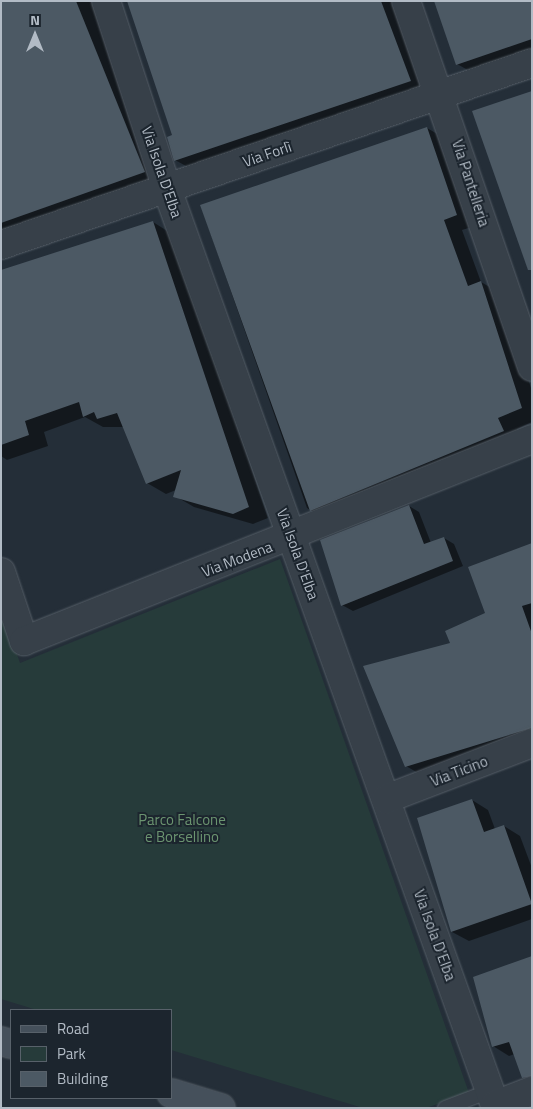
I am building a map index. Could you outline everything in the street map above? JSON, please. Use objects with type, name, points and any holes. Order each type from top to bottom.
[{"type":"main road","points":[[172,1093],[221,1108]]},
{"type":"street","name":"Via Isola D'Elba","points":[[106,1],[167,189],[494,1101]]},
{"type":"street","name":"Via Pantelleria","points":[[406,1],[441,95],[532,367]]},
{"type":"street","name":"Via Forlì","points":[[1,245],[532,63]]},
{"type":"street","name":"Via Modena","points":[[1,572],[24,641],[292,538],[532,439]]},
{"type":"street","name":"Via Ticino","points":[[386,799],[532,743]]},
{"type":"street","points":[[494,1101],[532,1091]]},
{"type":"lane","points":[[445,1108],[494,1101]]},
{"type":"green space","name":"Parco Falcone e Borsellino","points":[[280,559],[469,1093],[426,1108],[363,1108],[172,1050],[172,1009],[34,1009],[1,999],[1,609],[20,663]]},
{"type":"building","points":[[1,1],[76,1],[145,172],[1,223]]},
{"type":"building","points":[[127,1],[381,1],[411,81],[174,161],[167,137],[172,135]]},
{"type":"building","points":[[434,1],[532,1],[532,39],[456,65]]},
{"type":"building","points":[[532,91],[532,270],[528,270],[472,111]]},
{"type":"building","points":[[427,127],[457,215],[444,220],[468,286],[481,281],[522,408],[498,418],[504,431],[310,511],[200,205]]},
{"type":"building","points":[[153,221],[249,507],[233,514],[173,497],[181,470],[146,484],[117,413],[97,419],[94,412],[83,417],[79,402],[25,421],[29,435],[1,445],[1,270]]},
{"type":"building","points":[[409,505],[424,544],[444,537],[453,561],[341,606],[320,540]]},
{"type":"building","points":[[532,543],[532,603],[522,606],[532,634],[532,728],[405,767],[363,666],[450,643],[445,631],[485,613],[468,567]]},
{"type":"building","points":[[472,799],[484,832],[504,825],[532,904],[451,932],[417,818]]},
{"type":"building","points":[[532,956],[532,1076],[522,1078],[509,1042],[492,1047],[473,977]]}]
